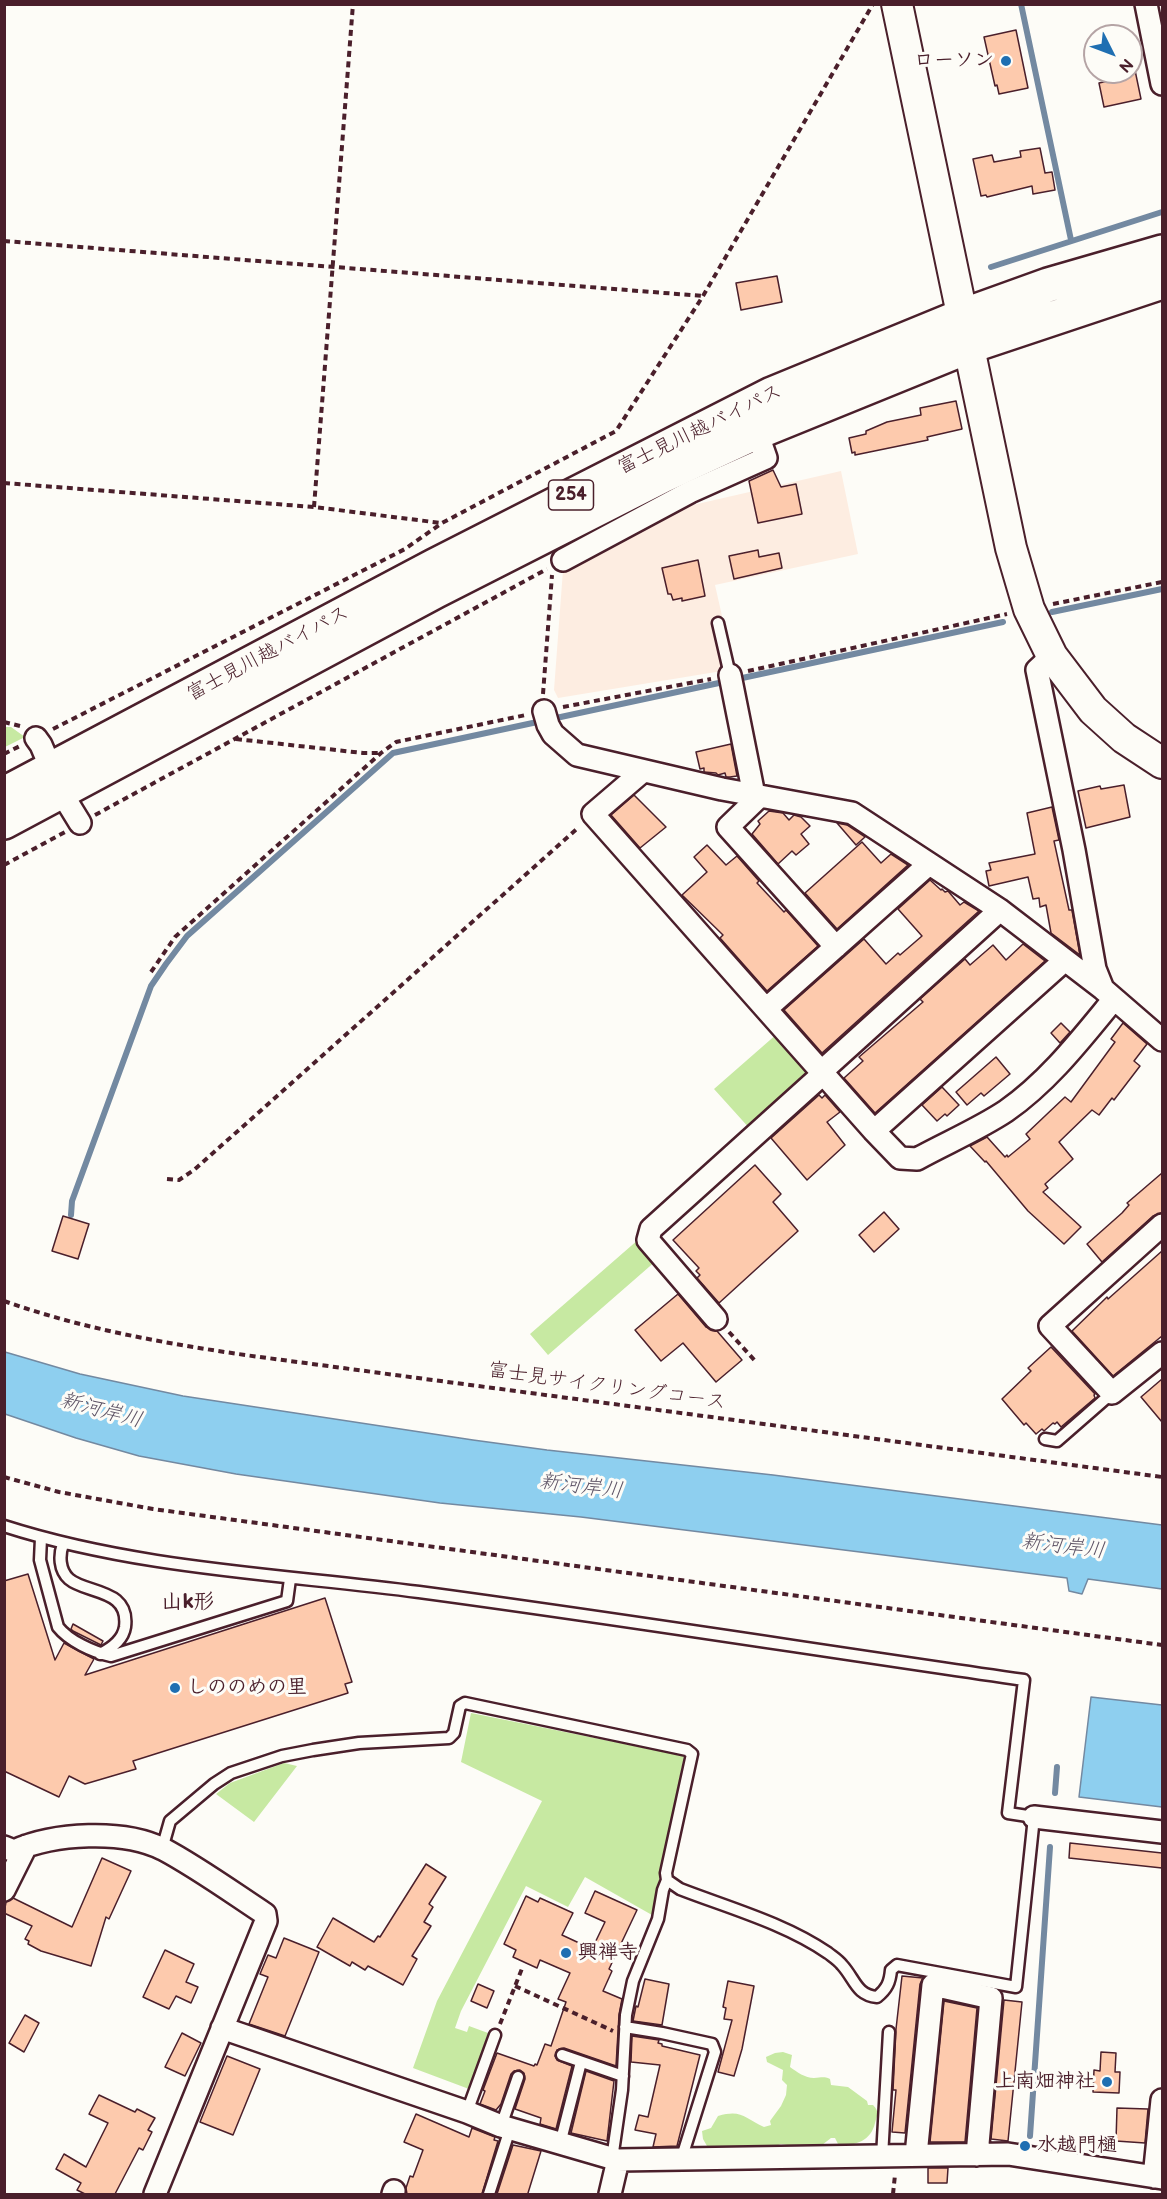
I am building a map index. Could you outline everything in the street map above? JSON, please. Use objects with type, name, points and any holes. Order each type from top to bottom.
[{"type":"highway","name":"富士見川越バイパス","points":[[4,794],[56,780],[662,476],[965,331],[1048,285],[1162,252]]},
{"type":"highway","name":"富士見川越バイパス","points":[[4,822],[56,780],[434,566],[714,422],[811,376],[965,331],[1162,282]]},
{"type":"street","points":[[897,4],[1011,548],[1029,609],[1052,656],[1093,710],[1124,738],[1162,763]]},
{"type":"street","points":[[1146,4],[1162,84]]},
{"type":"street","points":[[563,560],[690,492],[766,458],[757,432]]},
{"type":"street","points":[[1052,656],[1037,670],[1074,850],[1095,969],[1109,994]]},
{"type":"street","points":[[731,681],[757,796]]},
{"type":"street","points":[[546,718],[561,742],[577,755],[642,772],[852,813],[1000,910],[1109,994],[1162,1040]]},
{"type":"street","points":[[36,738],[80,824]]},
{"type":"street","points":[[642,772],[593,814],[900,1158],[917,1159],[1004,1112],[1064,1060],[1109,994]]},
{"type":"street","points":[[757,796],[728,827],[836,947]]},
{"type":"street","points":[[766,1009],[929,864]]},
{"type":"street","points":[[716,1319],[648,1240],[651,1229],[1000,910]]},
{"type":"street","points":[[874,1131],[1065,960]]},
{"type":"street","points":[[1162,1225],[1050,1326],[1112,1394],[1162,1353]]},
{"type":"street","points":[[1034,1817],[1162,1832]]},
{"type":"street","points":[[4,1848],[14,1851],[26,1846],[88,1834],[138,1841],[162,1849],[265,1914],[266,1921],[155,2194]]},
{"type":"street","points":[[4,1890],[26,1846]]},
{"type":"street","points":[[916,2155],[933,1985],[991,1998],[977,2155]]},
{"type":"street","points":[[222,2028],[467,2112],[506,2128],[615,2159],[681,2160],[1008,2154],[1158,2177],[1162,2100]]},
{"type":"street","points":[[610,2194],[615,2159]]},
{"type":"lane","points":[[718,623],[731,681]]},
{"type":"lane","points":[[1045,1439],[1057,1441],[1112,1394]]},
{"type":"lane","points":[[4,1526],[63,1544],[153,1559],[290,1579],[363,1585],[465,1598],[1024,1680],[1008,1813],[1034,1817],[1016,1987],[897,1965],[891,1970],[890,1982],[884,1991],[877,1997],[868,1996],[861,1992],[841,1964],[813,1944],[785,1930],[680,1889],[667,1880]]},
{"type":"lane","points":[[41,1538],[40,1560],[58,1627],[64,1634],[100,1654],[111,1656],[287,1601],[290,1579]]},
{"type":"lane","points":[[63,1544],[61,1564],[69,1579],[78,1585],[100,1591],[111,1597],[120,1605],[124,1613],[124,1631],[119,1640],[100,1654]]},
{"type":"lane","points":[[162,1849],[170,1821],[214,1784],[231,1773],[282,1756],[314,1750],[359,1743],[449,1738],[454,1733],[460,1706],[465,1703],[687,1750],[692,1754],[658,1919],[633,1981],[625,2032],[615,2159]]},
{"type":"lane","points":[[625,2032],[662,2032],[712,2044],[715,2052],[681,2160]]},
{"type":"lane","points":[[882,2157],[889,2032]]},
{"type":"lane","points":[[467,2112],[495,2035]]},
{"type":"lane","points":[[562,2055],[623,2076]]},
{"type":"lane","points":[[560,2144],[581,2062]]},
{"type":"lane","points":[[489,2194],[518,2077]]},
{"type":"path","points":[[314,507],[353,4]]},
{"type":"path","points":[[4,754],[405,549],[442,523],[616,430],[703,296],[873,4]]},
{"type":"path","points":[[4,241],[703,296]]},
{"type":"path","points":[[4,483],[314,507],[442,523]]},
{"type":"path","points":[[546,718],[542,698],[552,575],[563,560]]},
{"type":"path","points":[[4,865],[563,560]]},
{"type":"path","points":[[151,972],[175,937],[396,742],[546,718],[731,681],[1029,609],[1162,582]]},
{"type":"path","points":[[236,739],[381,753]]},
{"type":"path","points":[[167,1179],[179,1180],[195,1170],[593,814]]},
{"type":"path","name":"富士見サイクリングコース","points":[[4,1301],[49,1317],[149,1341],[1162,1477]]},
{"type":"path","points":[[716,1319],[757,1363]]},
{"type":"path","points":[[4,1477],[59,1492],[164,1511],[1162,1645]]},
{"type":"path","points":[[495,2035],[524,1966]]},
{"type":"path","points":[[515,1986],[625,2032]]},
{"type":"shaded area","points":[[841,471],[858,554],[715,585],[734,669],[558,698],[554,690],[563,570],[671,510]]},
{"type":"green space","points":[[5,727],[11,727],[25,737],[5,747]]},
{"type":"green space","points":[[778,1033],[814,1074],[751,1130],[714,1089]]},
{"type":"green space","points":[[639,1239],[657,1260],[548,1355],[530,1334]]},
{"type":"green space","points":[[471,1713],[684,1756],[652,1915],[585,1877],[568,1907],[526,1886],[461,2011],[455,2028],[467,2032],[469,2026],[488,2033],[469,2089],[413,2068],[437,2001],[542,1801],[461,1762]]},
{"type":"green space","points":[[284,1763],[297,1766],[254,1822],[216,1794],[230,1783]]},
{"type":"green space","points":[[783,2052],[792,2055],[790,2067],[798,2073],[811,2078],[830,2079],[831,2085],[848,2087],[867,2101],[868,2105],[873,2105],[877,2114],[870,2134],[857,2143],[839,2146],[835,2138],[831,2138],[822,2145],[806,2148],[781,2144],[770,2148],[749,2145],[707,2146],[702,2131],[711,2128],[718,2116],[738,2114],[764,2127],[771,2125],[770,2121],[786,2095],[787,2085],[782,2080],[783,2070],[767,2062],[766,2057]]},
{"type":"water","name":"新河岸川","points":[[5,1352],[80,1374],[183,1396],[473,1440],[773,1475],[1162,1525],[1162,1589],[1088,1579],[1082,1594],[1069,1591],[1067,1578],[581,1517],[440,1503],[236,1474],[139,1456],[5,1414]]},
{"type":"water","points":[[1091,1697],[1162,1705],[1162,1807],[1079,1797]]},
{"type":"building","name":"ローソン","points":[[1016,30],[1028,88],[999,94],[997,85],[995,86],[984,37]]},
{"type":"building","points":[[1099,84],[1138,84],[1141,99],[1104,107]]},
{"type":"building","points":[[1040,148],[1045,173],[1052,172],[1055,190],[1033,194],[1032,186],[987,197],[986,195],[981,196],[973,159],[992,155],[994,162],[1021,157],[1020,151]]},
{"type":"building","points":[[777,276],[782,302],[741,310],[736,283]]},
{"type":"building","points":[[956,401],[962,429],[927,437],[928,440],[855,455],[855,452],[852,453],[849,438],[866,434],[866,431],[887,422],[921,415],[920,408]]},
{"type":"building","points":[[773,470],[781,487],[796,484],[802,514],[758,523],[749,481]]},
{"type":"building","points":[[758,550],[759,557],[779,553],[782,568],[734,579],[729,556]]},
{"type":"building","points":[[698,560],[705,596],[682,601],[682,598],[673,600],[671,594],[668,594],[662,568]]},
{"type":"building","points":[[731,744],[737,776],[726,777],[725,773],[718,775],[704,772],[704,768],[700,769],[696,752]]},
{"type":"building","points":[[1124,785],[1130,817],[1086,828],[1078,791],[1100,786],[1101,789]]},
{"type":"building","points":[[634,795],[666,827],[640,848],[611,815]]},
{"type":"building","points":[[1052,807],[1059,840],[1054,841],[1069,910],[1072,910],[1080,955],[1051,933],[1046,905],[1040,907],[1039,898],[1033,899],[1028,877],[989,886],[986,871],[991,870],[989,863],[1035,854],[1027,813]]},
{"type":"building","points":[[769,811],[783,813],[789,820],[794,815],[801,817],[810,826],[801,834],[809,844],[796,855],[792,851],[778,864],[752,834],[760,824],[758,821]]},
{"type":"building","points":[[837,823],[847,825],[865,837],[856,845]]},
{"type":"building","points":[[862,842],[881,863],[891,854],[908,865],[837,929],[805,893]]},
{"type":"building","points":[[707,845],[726,865],[737,856],[759,881],[757,883],[784,912],[786,910],[818,946],[767,991],[720,938],[723,935],[682,895],[707,872],[694,857]]},
{"type":"building","points":[[930,880],[941,890],[948,891],[960,905],[964,902],[979,911],[822,1053],[784,1010],[864,939],[886,964],[922,936],[898,909]]},
{"type":"building","points":[[1023,944],[1045,961],[875,1113],[844,1078],[863,1061],[859,1057],[923,1002],[920,999],[965,959],[970,965],[993,945],[1006,960]]},
{"type":"building","points":[[1061,1023],[1070,1032],[1060,1043],[1051,1033]]},
{"type":"building","points":[[1123,1023],[1147,1044],[1134,1061],[1140,1066],[1114,1100],[1112,1098],[1099,1115],[1092,1110],[1059,1142],[1073,1159],[1045,1184],[1048,1188],[1043,1192],[1081,1227],[1064,1244],[1028,1211],[986,1161],[970,1146],[987,1137],[1005,1157],[1007,1155],[1008,1157],[1030,1139],[1026,1134],[1065,1097],[1071,1102],[1115,1042],[1111,1039]]},
{"type":"building","points":[[996,1057],[1010,1074],[984,1096],[981,1093],[967,1105],[956,1092]]},
{"type":"building","points":[[942,1087],[959,1105],[947,1116],[945,1114],[937,1121],[922,1105]]},
{"type":"building","points":[[819,1095],[822,1098],[825,1095],[840,1112],[827,1122],[845,1145],[807,1180],[771,1138]]},
{"type":"building","points":[[755,1165],[781,1194],[773,1202],[798,1231],[719,1303],[697,1278],[700,1275],[696,1271],[699,1268],[673,1240]]},
{"type":"building","points":[[1162,1173],[1162,1213],[1153,1216],[1102,1262],[1087,1244],[1122,1213],[1129,1205],[1127,1203]]},
{"type":"building","points":[[884,1212],[899,1229],[874,1252],[859,1235]]},
{"type":"building","points":[[63,1216],[89,1224],[78,1259],[52,1251]]},
{"type":"building","points":[[1162,1251],[1162,1336],[1113,1376],[1072,1331],[1107,1297],[1108,1299]]},
{"type":"building","points":[[678,1294],[706,1327],[717,1331],[742,1360],[716,1382],[683,1343],[661,1361],[635,1330]]},
{"type":"building","points":[[1051,1347],[1095,1394],[1095,1398],[1061,1427],[1057,1422],[1053,1423],[1044,1431],[1042,1429],[1036,1434],[1026,1423],[1024,1425],[1002,1399],[1031,1371],[1028,1368]]},
{"type":"building","points":[[1162,1379],[1162,1422],[1141,1397]]},
{"type":"building","name":"しののめの里","points":[[28,1574],[55,1660],[64,1643],[94,1659],[85,1675],[325,1598],[352,1682],[345,1684],[348,1693],[133,1761],[136,1769],[85,1784],[69,1776],[59,1797],[4,1771],[4,1581]]},
{"type":"building","points":[[73,1624],[103,1641],[101,1645],[73,1631],[71,1629]]},
{"type":"building","points":[[1070,1843],[1162,1853],[1162,1868],[1069,1858]]},
{"type":"building","points":[[102,1858],[131,1871],[109,1919],[106,1917],[91,1966],[41,1951],[28,1944],[29,1941],[25,1939],[32,1926],[4,1913],[6,1902],[13,1898],[72,1927]]},
{"type":"building","points":[[426,1864],[446,1877],[429,1904],[433,1907],[424,1922],[431,1926],[412,1956],[417,1959],[403,1985],[368,1966],[365,1970],[352,1962],[350,1966],[317,1947],[333,1918],[374,1942],[378,1936],[380,1937]]},
{"type":"building","points":[[595,1891],[637,1910],[609,1969],[612,1971],[603,1991],[622,1999],[616,2066],[564,2048],[557,2050],[555,2056],[557,2060],[572,2066],[556,2129],[540,2124],[541,2118],[515,2109],[525,2079],[524,2073],[520,2070],[511,2074],[501,2104],[496,2110],[480,2104],[497,2053],[534,2066],[537,2065],[545,2044],[551,2046],[566,2002],[558,1999],[570,1973],[540,1960],[537,1968],[513,1957],[516,1950],[504,1944],[526,1896],[538,1902],[540,1898],[573,1913],[562,1935],[592,1949],[605,1922],[585,1913]]},
{"type":"building","points":[[284,1938],[319,1952],[285,2036],[249,2024],[268,1977],[260,1974],[268,1955],[276,1958]]},
{"type":"building","points":[[165,1950],[194,1964],[186,1982],[198,1987],[191,2003],[176,1996],[169,2009],[143,1997]]},
{"type":"building","points":[[902,1976],[923,1978],[920,1984],[905,2133],[892,2132],[896,2090],[893,2090],[896,2029]]},
{"type":"building","points":[[645,1979],[669,1984],[662,2025],[633,2021]]},
{"type":"building","points":[[728,1981],[754,1986],[742,2049],[734,2076],[718,2072],[732,2020],[724,2019],[726,2008],[723,2007]]},
{"type":"building","points":[[478,1984],[494,1991],[487,2008],[471,2001]]},
{"type":"building","points":[[1004,2000],[1022,2002],[1008,2141],[991,2139]]},
{"type":"building","points":[[944,2001],[977,2008],[965,2142],[930,2142]]},
{"type":"building","points":[[25,2015],[39,2023],[24,2052],[9,2043]]},
{"type":"building","points":[[182,2033],[201,2043],[185,2076],[165,2067]]},
{"type":"building","points":[[632,2036],[659,2040],[658,2043],[662,2046],[700,2055],[677,2146],[653,2147],[656,2134],[635,2130],[639,2115],[648,2117],[660,2065],[631,2062]]},
{"type":"building","name":"上南畑神社","points":[[1101,2052],[1116,2053],[1115,2072],[1120,2072],[1119,2093],[1093,2092],[1094,2070],[1100,2071]]},
{"type":"building","points":[[227,2056],[260,2069],[233,2135],[200,2122]]},
{"type":"building","points":[[586,2071],[614,2081],[607,2141],[571,2133]]},
{"type":"building","points":[[99,2095],[135,2112],[137,2109],[155,2118],[148,2130],[152,2132],[143,2150],[139,2148],[115,2194],[85,2194],[77,2190],[81,2183],[56,2169],[64,2154],[86,2167],[108,2123],[89,2114]]},
{"type":"building","points":[[1117,2108],[1148,2109],[1145,2143],[1116,2141]]},
{"type":"building","points":[[416,2114],[469,2137],[472,2128],[495,2137],[494,2140],[498,2141],[482,2194],[407,2194],[406,2188],[410,2176],[413,2177],[423,2150],[404,2142]]},
{"type":"building","points":[[513,2145],[541,2151],[528,2194],[497,2194]]},
{"type":"building","points":[[928,2168],[948,2168],[947,2183],[928,2183]]},
{"type":"waterway","points":[[1021,4],[1071,240]]},
{"type":"waterway","points":[[991,267],[1162,212]]},
{"type":"waterway","points":[[1052,612],[1162,589]]},
{"type":"waterway","points":[[71,1215],[72,1201],[151,986],[166,964],[187,936],[393,753],[1003,622]]},
{"type":"waterway","points":[[1055,1793],[1057,1767]]},
{"type":"waterway","points":[[1030,2136],[1050,1847]]},
{"type":"place","name":"ローソン","points":[[1006,61]]},
{"type":"place","name":"しののめの里","points":[[175,1688]]},
{"type":"place","name":"興禅寺","points":[[566,1953]]},
{"type":"place","name":"上南畑神社","points":[[1107,2082]]},
{"type":"place","name":"水越門樋","points":[[1025,2146]]},
{"type":"district","name":"山k形","points":[[188,1603]]}]
